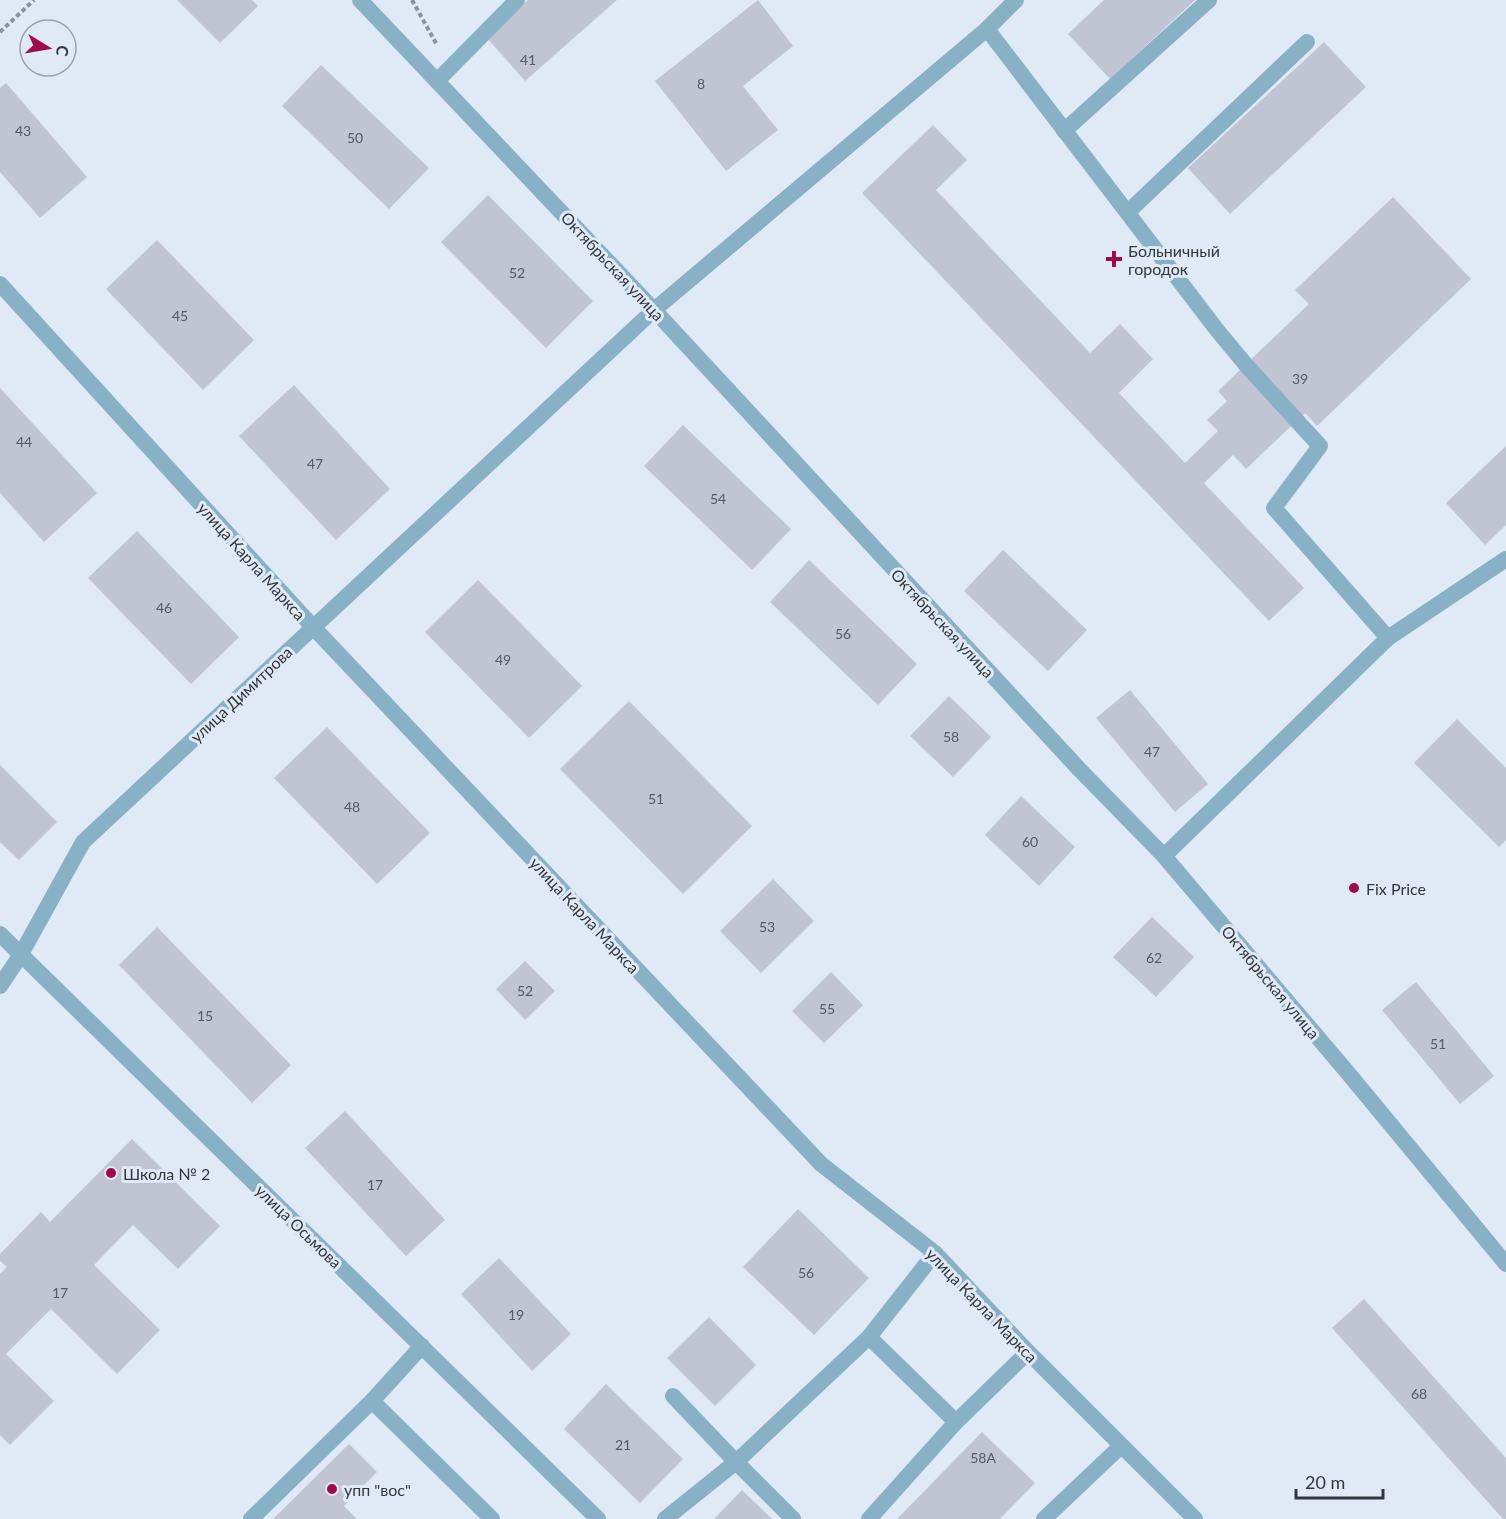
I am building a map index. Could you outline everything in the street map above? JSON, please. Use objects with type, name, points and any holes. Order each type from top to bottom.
[{"type":"street","name":"Октябрьская улица","points":[[360,0],[654,310],[1079,769],[1164,856],[1506,1264]]},
{"type":"street","points":[[437,81],[449,66],[517,0]]},
{"type":"street","name":"улица Димитрова","points":[[0,987],[20,956],[83,842],[654,310],[987,29],[1016,0]]},
{"type":"street","points":[[1064,131],[1209,0]]},
{"type":"street","points":[[987,29],[1246,365],[1320,446],[1274,508],[1388,638]]},
{"type":"street","points":[[1128,212],[1307,42]]},
{"type":"street","name":"улица Карла Маркса","points":[[0,284],[312,627],[821,1164],[935,1253],[1028,1352],[1194,1519]]},
{"type":"street","points":[[1164,856],[1388,638],[1506,559]]},
{"type":"street","name":"улица Осьмова","points":[[0,934],[598,1519]]},
{"type":"street","points":[[665,1519],[736,1462],[869,1337],[935,1253]]},
{"type":"street","points":[[869,1337],[956,1422]]},
{"type":"street","points":[[251,1519],[372,1401],[422,1346]]},
{"type":"street","points":[[869,1519],[956,1422],[1028,1352]]},
{"type":"street","points":[[673,1396],[793,1519]]},
{"type":"street","points":[[372,1401],[492,1519]]},
{"type":"street","points":[[1044,1519],[1121,1446]]},
{"type":"path","points":[[0,32],[34,0]]},
{"type":"path","points":[[412,0],[449,66]]},
{"type":"building","points":[[177,0],[252,0],[258,6],[220,43]]},
{"type":"building","points":[[528,0],[617,0],[525,81],[486,37]]},
{"type":"building","points":[[758,0],[793,46],[743,86],[778,130],[726,171],[655,81]]},
{"type":"building","points":[[1104,0],[1195,0],[1110,79],[1068,34]]},
{"type":"building","points":[[1324,42],[1366,87],[1230,214],[1188,168]]},
{"type":"building","points":[[321,65],[429,168],[389,209],[282,106]]},
{"type":"building","points":[[6,83],[87,177],[40,218],[0,172],[0,88]]},
{"type":"building","points":[[933,125],[967,160],[936,190],[1090,353],[1120,324],[1153,359],[1119,393],[1185,463],[1218,431],[1207,420],[1227,401],[1218,391],[1309,304],[1295,290],[1393,197],[1471,279],[1317,426],[1305,413],[1246,469],[1233,455],[1204,483],[1304,588],[1269,621],[862,193]]},
{"type":"building","points":[[488,195],[593,301],[546,348],[441,242]]},
{"type":"building","points":[[157,240],[254,340],[203,390],[106,289]]},
{"type":"building","points":[[294,385],[390,489],[336,540],[239,436]]},
{"type":"building","points":[[0,388],[97,493],[44,542],[0,493]]},
{"type":"building","points":[[683,425],[791,529],[752,570],[644,466]]},
{"type":"building","points":[[1506,446],[1506,525],[1485,545],[1446,503]]},
{"type":"building","points":[[137,531],[239,637],[191,684],[88,578]]},
{"type":"building","points":[[1003,550],[1087,630],[1048,671],[964,591]]},
{"type":"building","points":[[809,560],[917,664],[878,705],[770,602]]},
{"type":"building","points":[[478,580],[582,686],[529,738],[425,632]]},
{"type":"building","points":[[1130,690],[1208,784],[1175,812],[1096,718]]},
{"type":"building","points":[[949,696],[991,737],[953,777],[910,736]]},
{"type":"building","points":[[629,701],[752,826],[683,894],[560,769]]},
{"type":"building","points":[[1457,719],[1506,768],[1506,840],[1499,847],[1414,763]]},
{"type":"building","points":[[327,727],[430,833],[377,884],[274,778]]},
{"type":"building","points":[[0,765],[57,822],[19,860],[0,842]]},
{"type":"building","points":[[1021,796],[1075,847],[1039,886],[985,835]]},
{"type":"building","points":[[773,879],[814,921],[761,973],[720,931]]},
{"type":"building","points":[[1152,917],[1194,957],[1156,997],[1113,957]]},
{"type":"building","points":[[157,927],[291,1065],[252,1103],[119,965]]},
{"type":"building","points":[[525,961],[555,991],[525,1020],[496,989]]},
{"type":"building","points":[[831,972],[863,1005],[824,1043],[792,1011]]},
{"type":"building","points":[[1416,982],[1494,1076],[1460,1104],[1382,1010]]},
{"type":"building","points":[[345,1111],[445,1220],[406,1256],[305,1148]]},
{"type":"building","points":[[132,1139],[220,1226],[178,1269],[133,1225],[94,1265],[160,1330],[117,1374],[51,1309],[6,1354],[54,1401],[10,1445],[0,1435],[0,1274],[7,1267],[0,1261],[0,1254],[41,1212],[50,1222]]},
{"type":"building","points":[[798,1209],[869,1278],[814,1335],[743,1267]]},
{"type":"building","points":[[499,1258],[571,1334],[532,1371],[461,1294]]},
{"type":"building","points":[[1364,1299],[1506,1458],[1506,1519],[1503,1519],[1332,1328]]},
{"type":"building","points":[[709,1317],[756,1365],[715,1406],[667,1358]]},
{"type":"building","points":[[606,1384],[683,1459],[640,1503],[564,1429]]},
{"type":"building","points":[[982,1432],[1035,1483],[1000,1519],[897,1519]]},
{"type":"building","name":"упп \"вос\"","points":[[349,1444],[377,1472],[344,1506],[357,1519],[273,1519]]},
{"type":"building","points":[[742,1490],[772,1519],[714,1519]]},
{"type":"place","name":"Больничный городок","points":[[1114,259]]},
{"type":"place","name":"Fix Price","points":[[1354,888]]},
{"type":"place","name":"Школа № 2","points":[[111,1173]]},
{"type":"place","name":"упп \"вос\"","points":[[332,1489]]}]
